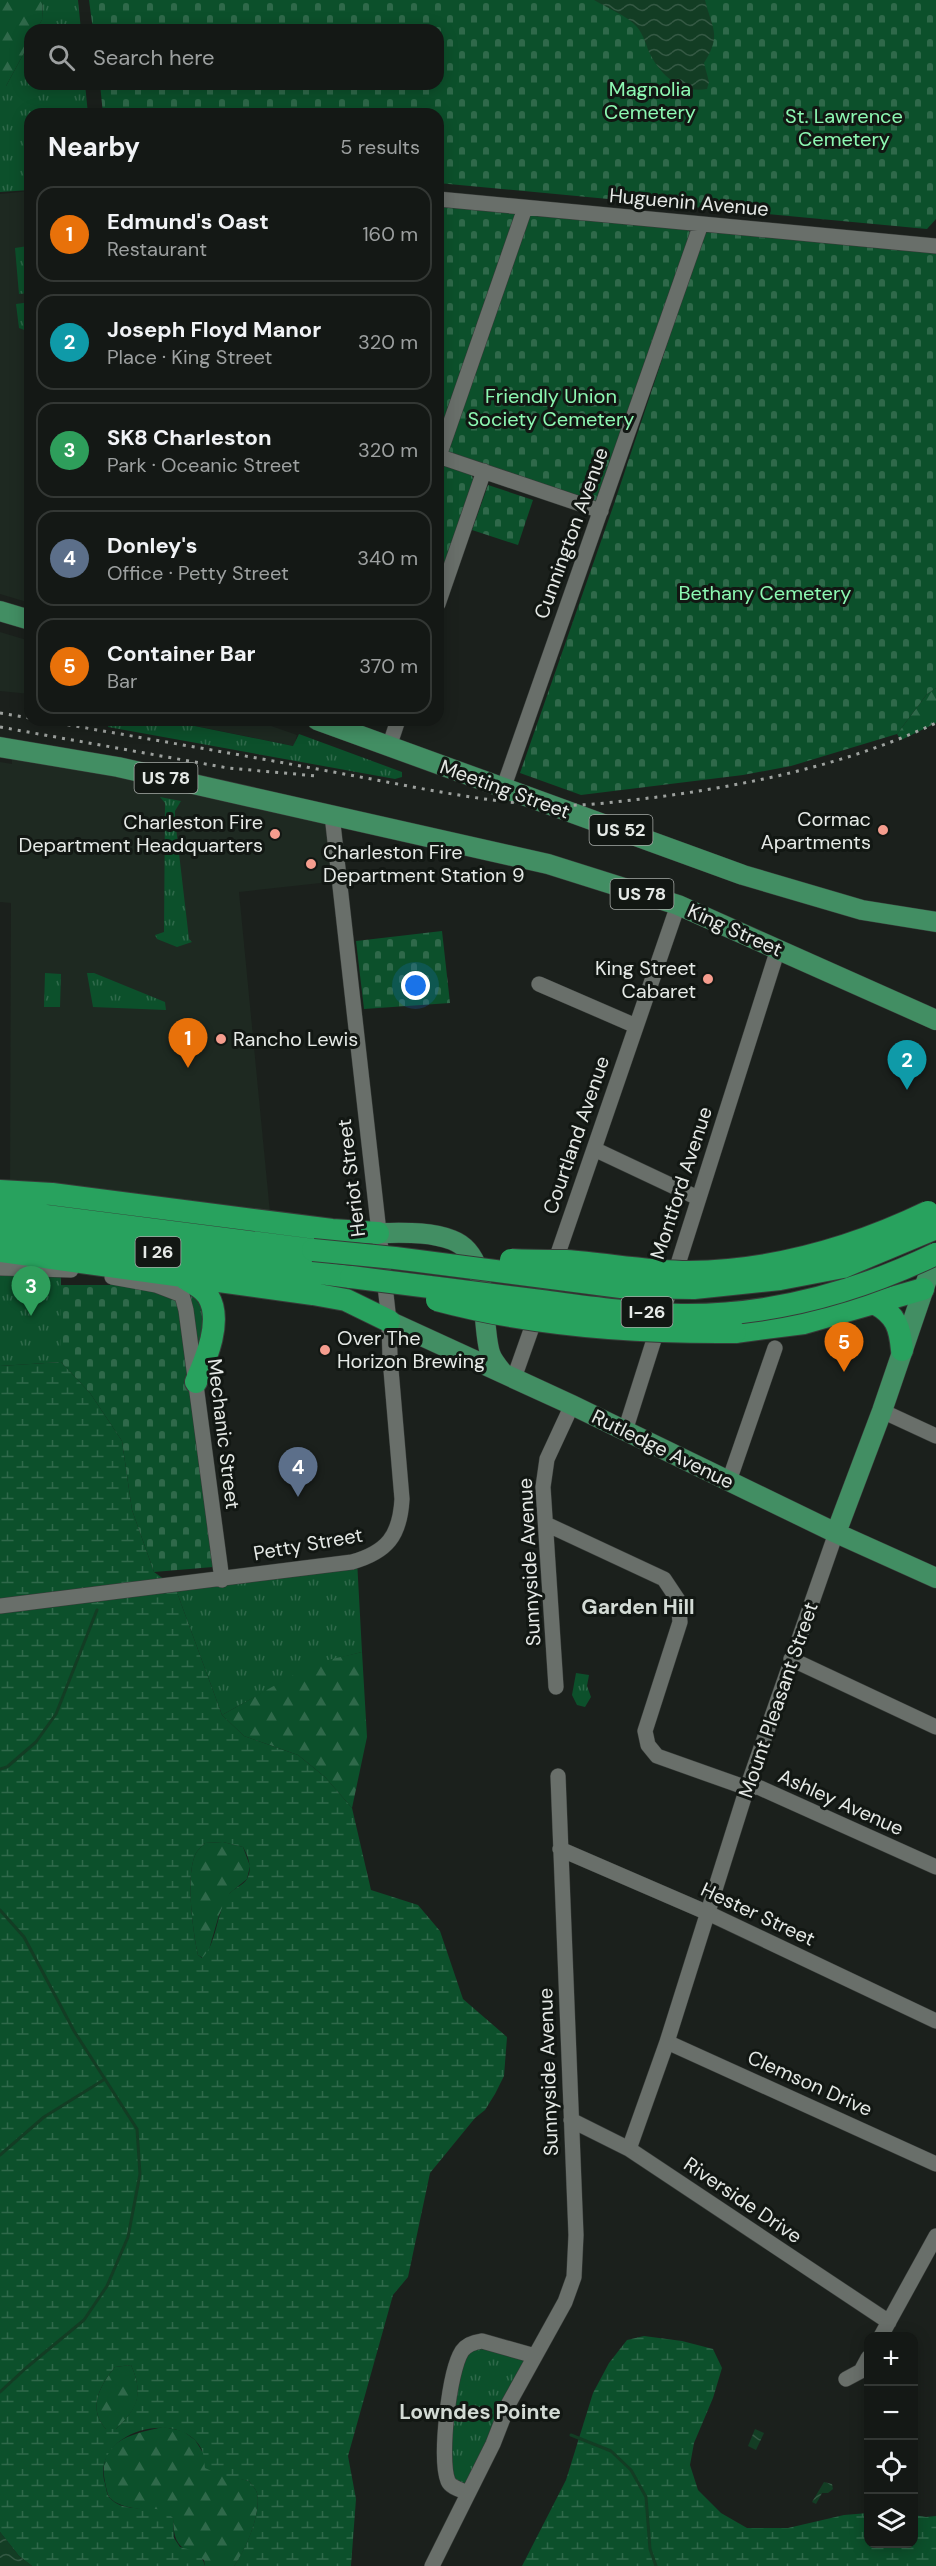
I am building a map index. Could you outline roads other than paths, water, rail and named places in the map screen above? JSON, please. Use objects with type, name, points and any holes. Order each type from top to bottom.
[{"type":"highway","points":[[0,1191],[52,1194],[332,1230],[378,1233]]},
{"type":"highway","name":"I 26","points":[[0,1210],[314,1261]]},
{"type":"highway","name":"I-26","points":[[314,1261],[395,1258],[621,1287],[694,1288],[780,1279],[843,1267],[933,1216]]},
{"type":"highway","name":"I 26","points":[[0,1231],[314,1261]]},
{"type":"highway","points":[[0,1251],[183,1286],[314,1294],[346,1300],[389,1321]]},
{"type":"highway","name":"I-26","points":[[314,1261],[351,1276],[621,1311],[683,1315],[748,1311],[813,1299],[875,1281],[936,1253]]},
{"type":"highway","points":[[351,1276],[497,1315],[618,1330],[665,1333],[735,1332],[804,1323],[929,1293]]},
{"type":"highway","points":[[183,1286],[208,1296],[212,1309],[211,1333],[204,1364],[196,1382]]},
{"type":"highway","points":[[876,1304],[888,1311],[897,1321],[903,1350]]},
{"type":"main road","points":[[0,611],[24,618]]},
{"type":"main road","name":"Meeting Street","points":[[335,726],[743,875],[862,910],[936,922]]},
{"type":"main road","name":"King Street","points":[[0,747],[118,767],[548,864],[678,904],[936,1020]]},
{"type":"main road","points":[[378,1233],[424,1233],[454,1240],[471,1254],[482,1281],[485,1328],[491,1355],[509,1376]]},
{"type":"main road","name":"Mount Pleasant Street","points":[[836,1533],[903,1350],[929,1293],[936,1253]]},
{"type":"main road","name":"Rutledge Avenue","points":[[389,1321],[936,1578]]},
{"type":"street","name":"Huguenin Avenue","points":[[444,200],[701,224],[933,242]]},
{"type":"street","points":[[444,439],[525,208]]},
{"type":"street","name":"Cunnington Avenue","points":[[503,789],[701,224]]},
{"type":"street","points":[[444,458],[601,511]]},
{"type":"street","points":[[444,587],[484,471]]},
{"type":"street","points":[[388,747],[396,726]]},
{"type":"street","name":"Heriot Street","points":[[332,815],[389,1321],[395,1429],[402,1499],[401,1518],[394,1535]]},
{"type":"street","name":"Courtland Avenue","points":[[509,1376],[594,1149],[678,904]]},
{"type":"street","name":"Montford Avenue","points":[[625,1431],[778,949]]},
{"type":"street","points":[[539,984],[636,1026]]},
{"type":"street","points":[[594,1149],[698,1198]]},
{"type":"street","points":[[0,1268],[74,1270],[156,1285],[183,1286]]},
{"type":"street","points":[[729,1481],[776,1348]]},
{"type":"street","name":"Mechanic Street","points":[[196,1382],[222,1580]]},
{"type":"street","name":"Sunnyside Avenue","points":[[556,1687],[543,1487],[547,1459],[572,1405]]},
{"type":"street","points":[[882,1411],[936,1436]]},
{"type":"street","name":"Ashley Avenue","points":[[546,1524],[659,1576],[672,1588],[680,1607],[680,1622],[645,1731],[648,1745],[657,1756],[747,1788],[758,1787],[936,1867]]},
{"type":"street","name":"Mount Pleasant Street","points":[[628,2149],[667,2042],[747,1788],[836,1533]]},
{"type":"street","name":"Petty Street","points":[[0,1606],[185,1585],[357,1560],[371,1557],[394,1535]]},
{"type":"street","points":[[791,1659],[936,1727]]},
{"type":"street","name":"Sunnyside Avenue","points":[[432,2566],[493,2444],[509,2403],[565,2302],[574,2277],[576,2235],[558,1776]]},
{"type":"street","name":"Hester Street","points":[[560,1849],[708,1913],[936,2021]]},
{"type":"street","name":"Clemson Drive","points":[[667,2042],[936,2164]]},
{"type":"street","name":"Riverside Drive","points":[[571,2120],[628,2149],[889,2322]]},
{"type":"street","points":[[884,2332],[936,2236]]},
{"type":"street","points":[[468,2493],[452,2486],[448,2481],[446,2466],[445,2422],[461,2352],[474,2342],[482,2341],[535,2356]]},
{"type":"street","points":[[846,2379],[861,2371],[864,2365]]},
{"type":"water","points":[[594,0],[705,0],[714,32],[713,45],[704,63],[709,82],[707,89],[689,89],[672,81],[659,68],[637,27],[623,16]]},
{"type":"water","points":[[755,2429],[764,2433],[756,2450],[748,2446]]},
{"type":"water","points":[[824,2482],[832,2484],[833,2489],[828,2493],[822,2493],[816,2504],[812,2502]]},
{"type":"water","points":[[0,2532],[19,2556],[32,2566],[0,2566]]},
{"type":"waterway","points":[[0,1769],[7,1767],[36,1742],[56,1714],[97,1610]]},
{"type":"waterway","points":[[0,1910],[24,1937],[74,2031],[137,2129],[140,2174],[128,2237],[107,2286],[84,2320],[0,2392]]},
{"type":"waterway","points":[[0,2155],[44,2117],[105,2079]]},
{"type":"waterway","points":[[571,2435],[611,2451],[631,2470],[646,2497],[650,2549],[656,2566]]},
{"type":"railway","points":[[0,713],[24,717]]},
{"type":"railway","points":[[75,726],[446,793],[497,801],[575,805],[658,797],[765,779],[869,750],[936,723]]},
{"type":"railway","points":[[0,727],[228,768],[317,776]]},
{"type":"place","name":"Cormac Apartments","points":[[883,830]]},
{"type":"place","name":"Charleston Fire Department Headquarters","points":[[275,834]]},
{"type":"place","name":"Charleston Fire Department Station 9","points":[[311,864]]},
{"type":"place","name":"King Street Cabaret","points":[[708,979]]},
{"type":"place","name":"Rancho Lewis","points":[[221,1039]]},
{"type":"place","name":"Edmund's Oast","points":[[188,1068]]},
{"type":"place","name":"Joseph Floyd Manor","points":[[907,1090]]},
{"type":"place","name":"SK8 Charleston","points":[[31,1316]]},
{"type":"place","name":"Over The Horizon Brewing","points":[[325,1350]]},
{"type":"place","name":"Container Bar","points":[[844,1372]]},
{"type":"place","name":"Donley's","points":[[298,1497]]},
{"type":"district","name":"Garden Hill","points":[[638,1607]]},
{"type":"district","name":"Lowndes Pointe","points":[[480,2412]]},
{"type":"park label","name":"Magnolia Cemetery","points":[[650,100]]},
{"type":"park label","name":"St. Lawrence Cemetery","points":[[844,128]]},
{"type":"park label","name":"Friendly Union Society Cemetery","points":[[551,408]]},
{"type":"park label","name":"Bethany Cemetery","points":[[765,593]]}]
